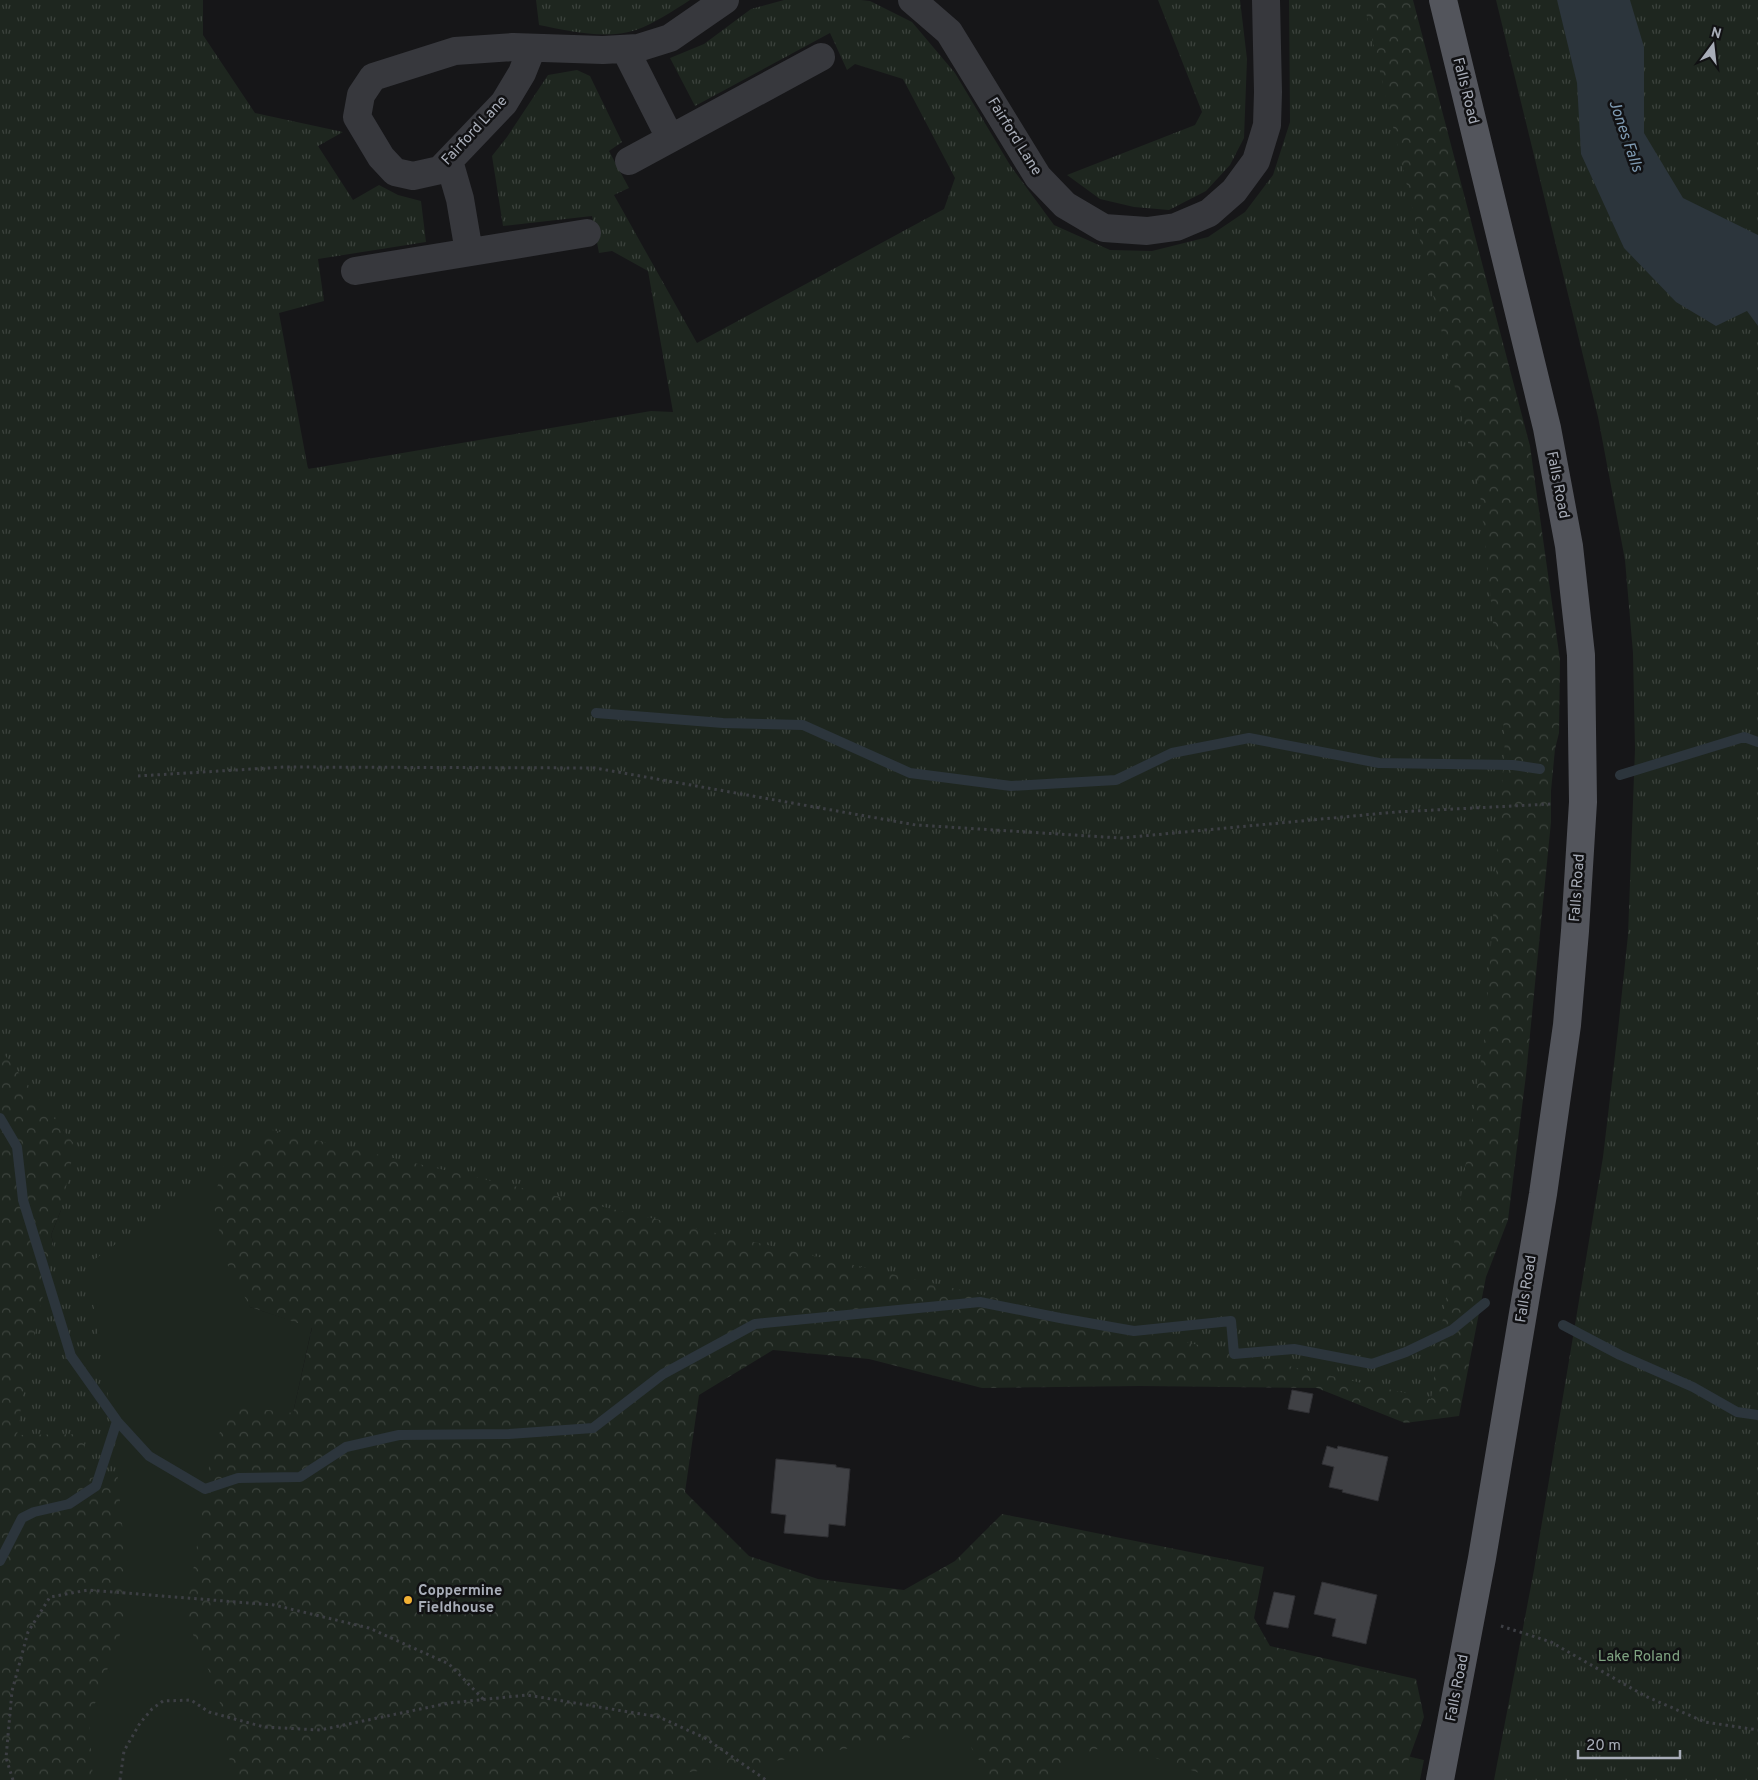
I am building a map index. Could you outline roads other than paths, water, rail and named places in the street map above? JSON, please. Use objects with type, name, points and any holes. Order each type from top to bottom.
[{"type":"main road","name":"Falls Road","points":[[1440,1780],[1472,1616],[1543,1194],[1567,1024],[1576,931],[1583,802],[1581,655],[1569,546],[1547,428],[1443,0]]},
{"type":"street","name":"Fairford Lane","points":[[532,48],[522,73],[504,103],[440,170],[414,176],[395,172],[381,157],[357,117],[361,95],[373,77],[455,51],[513,47],[603,50],[638,48],[670,38],[725,0]]},
{"type":"street","name":"Fairford Lane","points":[[912,0],[949,32],[1038,177],[1065,205],[1104,228],[1147,231],[1176,228],[1209,213],[1234,191],[1256,161],[1267,125],[1266,0]]},
{"type":"street","points":[[625,49],[670,138]]},
{"type":"street","points":[[629,160],[821,57]]},
{"type":"street","points":[[449,161],[460,199],[470,252]]},
{"type":"street","points":[[355,271],[587,233]]},
{"type":"water","name":"Jones Falls","points":[[1557,0],[1630,0],[1644,47],[1644,133],[1683,198],[1758,235],[1758,326],[1747,311],[1716,326],[1676,302],[1624,248],[1581,154],[1577,83]]},
{"type":"waterway","points":[[596,713],[723,723],[803,725],[910,773],[1011,786],[1116,780],[1172,753],[1249,738],[1379,763],[1513,765],[1540,769]]},
{"type":"waterway","points":[[1620,775],[1744,737],[1758,742]]},
{"type":"waterway","points":[[0,1118],[17,1147],[23,1200],[71,1356],[117,1421],[149,1456],[205,1489],[238,1478],[300,1477],[346,1447],[399,1435],[509,1434],[593,1428],[663,1374],[755,1324],[980,1302],[1134,1331],[1231,1321],[1234,1354],[1294,1349],[1372,1364],[1406,1352],[1452,1330],[1485,1303]]},
{"type":"waterway","points":[[1563,1325],[1620,1355],[1693,1387],[1737,1412],[1758,1415]]},
{"type":"waterway","points":[[0,1561],[22,1518],[34,1512],[69,1504],[96,1486],[117,1421]]},
{"type":"place","name":"Coppermine Fieldhouse","points":[[408,1600]]},
{"type":"park label","name":"Lake Roland","points":[[1639,1657]]}]
